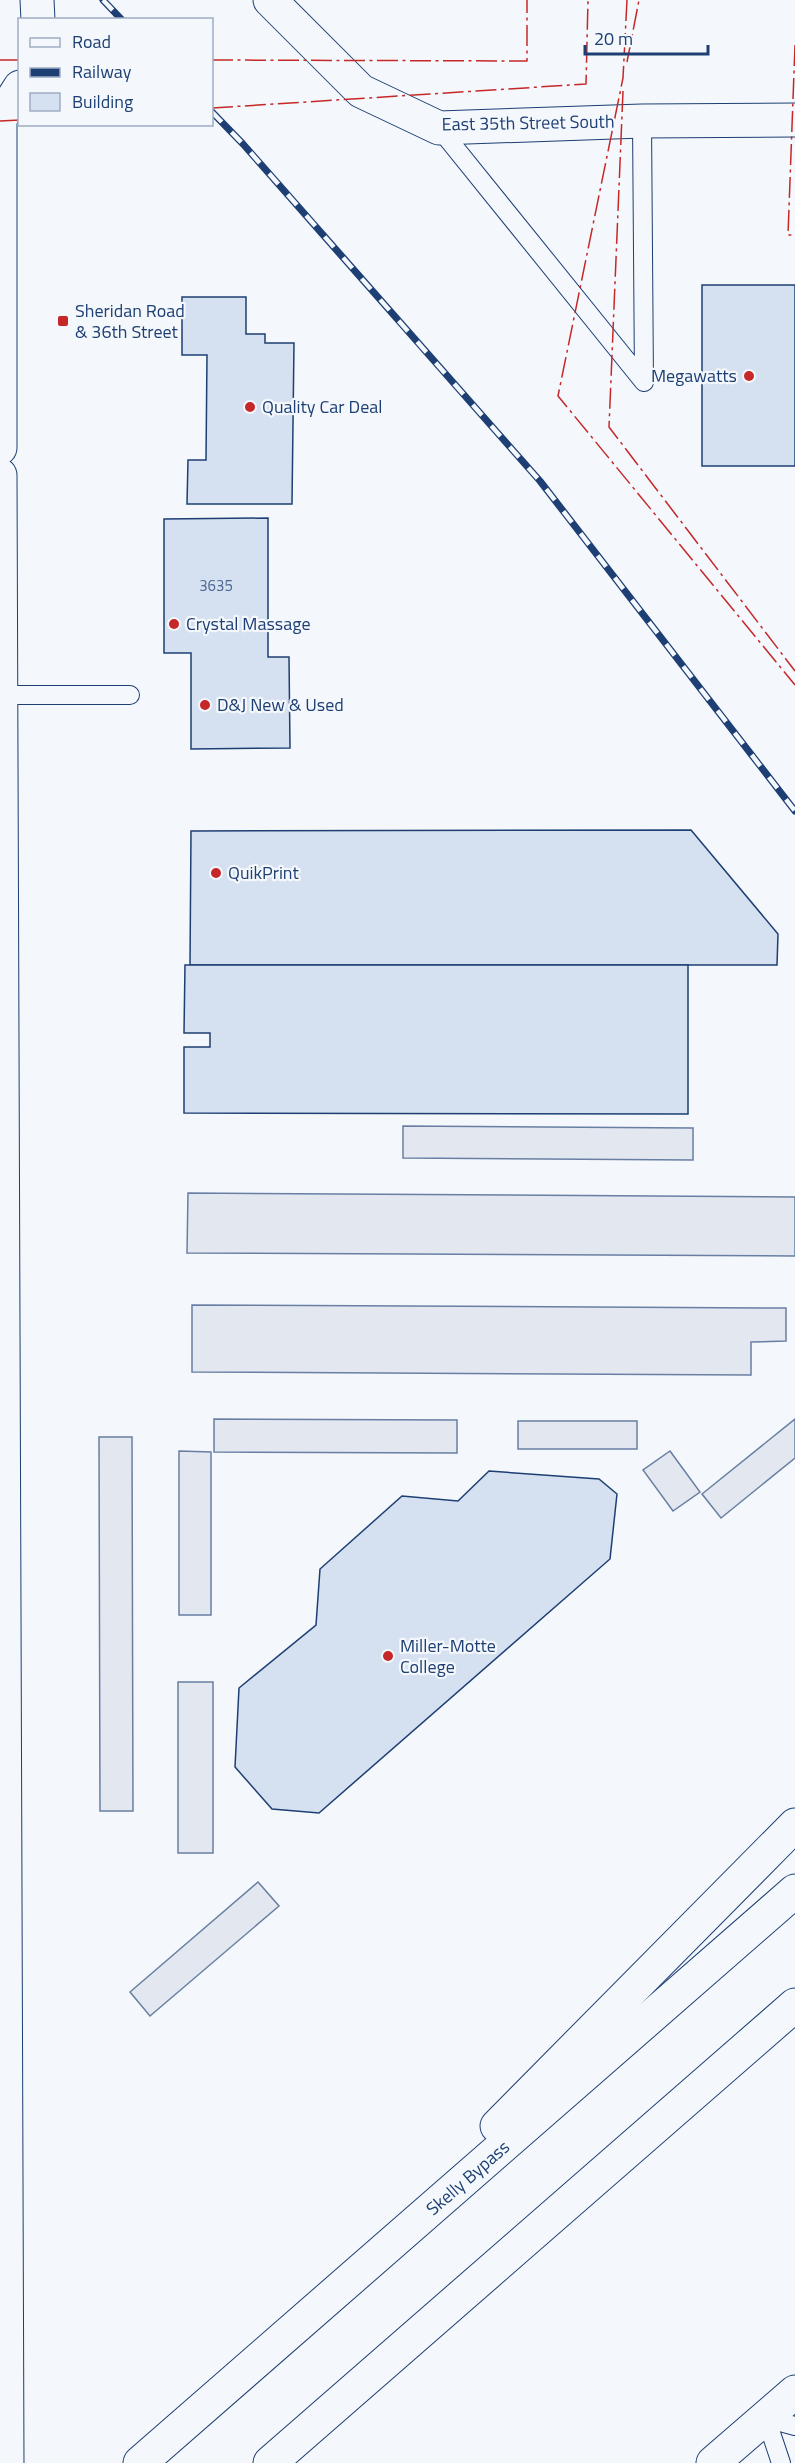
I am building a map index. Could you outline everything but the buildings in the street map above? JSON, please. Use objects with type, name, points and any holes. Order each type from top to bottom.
[{"type":"main road","points":[[37,0],[38,18]]},
{"type":"main road","name":"East 35th Street South","points":[[270,0],[361,91],[439,128],[642,121],[795,120]]},
{"type":"main road","points":[[0,448],[1,116],[18,90]]},
{"type":"main road","points":[[0,475],[3,2346],[7,2463]]},
{"type":"main road","points":[[292,2331],[795,1825]]},
{"type":"main road","name":"Skelly Bypass","points":[[140,2463],[795,1891]]},
{"type":"main road","points":[[270,2463],[795,2005]]},
{"type":"main road","points":[[713,2463],[781,2422],[795,2392]]},
{"type":"lane","points":[[439,128],[644,382],[642,121]]},
{"type":"lane","points":[[1,695],[130,695]]},
{"type":"lane","points":[[781,2422],[781,2463]]},
{"type":"shaded area","points":[[403,1126],[693,1128],[693,1160],[403,1158]]},
{"type":"shaded area","points":[[188,1193],[795,1197],[795,1256],[187,1253]]},
{"type":"shaded area","points":[[192,1305],[786,1308],[786,1341],[751,1342],[751,1375],[192,1372]]},
{"type":"shaded area","points":[[214,1419],[457,1420],[457,1453],[214,1452]]},
{"type":"shaded area","points":[[795,1419],[795,1458],[721,1518],[702,1494]]},
{"type":"shaded area","points":[[518,1421],[637,1421],[637,1449],[518,1449]]},
{"type":"shaded area","points":[[99,1437],[132,1437],[133,1811],[100,1811]]},
{"type":"shaded area","points":[[179,1451],[211,1452],[211,1615],[179,1615]]},
{"type":"shaded area","points":[[670,1451],[700,1492],[673,1511],[643,1470]]},
{"type":"shaded area","points":[[178,1682],[213,1682],[213,1853],[178,1853]]},
{"type":"shaded area","points":[[258,1882],[279,1906],[150,2016],[130,1992]]},
{"type":"railway","points":[[103,0],[120,18]]},
{"type":"railway","points":[[213,113],[243,144],[540,481],[795,811]]},
{"type":"power","points":[[213,60],[527,61],[527,0]]},
{"type":"power","points":[[213,108],[586,84],[588,0]]},
{"type":"power","points":[[627,0],[623,78],[558,396],[795,685]]},
{"type":"power","points":[[627,62],[639,0]]},
{"type":"power","points":[[795,45],[788,235],[795,235]]},
{"type":"power","points":[[0,60],[18,60]]},
{"type":"power","points":[[623,91],[609,427],[795,671]]},
{"type":"power","points":[[0,121],[18,120]]},
{"type":"place","name":"Sheridan Road & 36th Street","points":[[63,321]]},
{"type":"place","name":"Megawatts","points":[[749,376]]},
{"type":"place","name":"Quality Car Deal","points":[[250,407]]},
{"type":"place","name":"Crystal Massage","points":[[174,624]]},
{"type":"place","name":"D&J New & Used","points":[[205,705]]},
{"type":"place","name":"QuikPrint","points":[[216,873]]},
{"type":"place","name":"Miller-Motte College","points":[[388,1656]]}]
